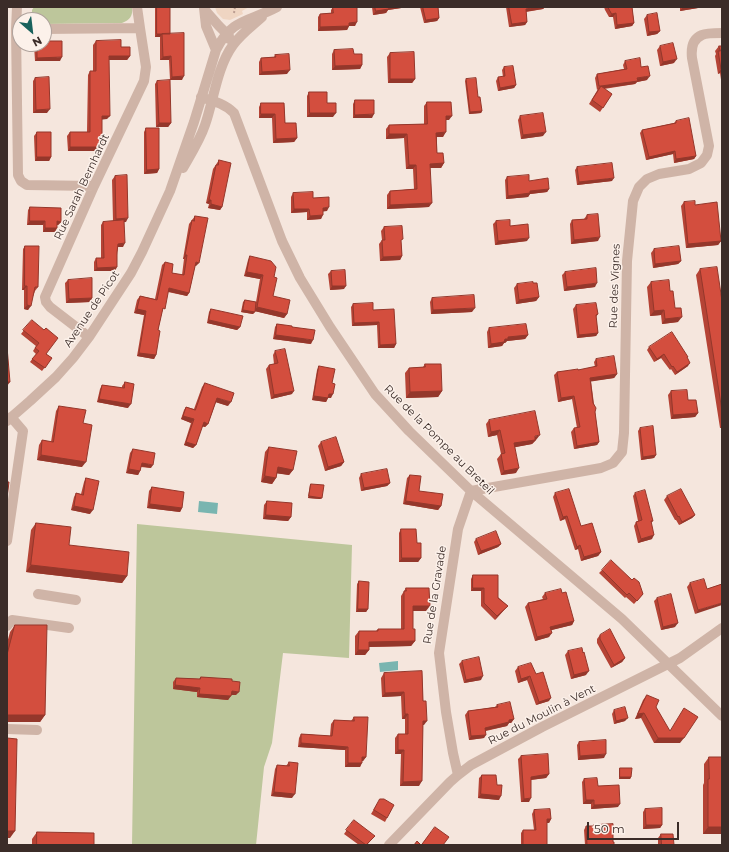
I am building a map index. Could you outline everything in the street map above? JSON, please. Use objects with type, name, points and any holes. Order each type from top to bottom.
[{"type":"street","name":"Rue Sarah Bernhardt","points":[[89,337],[50,307],[46,302],[45,296],[94,186],[144,81],[146,67],[137,7]]},
{"type":"street","points":[[204,8],[229,36],[225,59]]},
{"type":"street","points":[[204,8],[206,26],[216,50]]},
{"type":"street","name":"Avenue de Picot","points":[[170,191],[194,122],[216,50],[221,40],[226,33],[240,23],[273,9]]},
{"type":"street","name":"Avenue de Picot","points":[[9,419],[56,377],[73,358],[89,337],[131,273],[170,191],[199,141],[225,59],[240,36],[273,9]]},
{"type":"street","points":[[52,29],[140,28]]},
{"type":"street","name":"Rue des Vignes","points":[[471,491],[601,468],[613,463],[622,452],[624,433],[627,261],[633,202],[639,187],[647,179],[659,174],[689,168],[701,163],[707,154],[709,146],[691,50],[694,42],[702,35],[722,33]]},
{"type":"street","points":[[15,52],[18,175],[21,181],[27,184],[94,186]]},
{"type":"street","name":"Rue de la Pompe au Breteil","points":[[201,97],[218,102],[230,109],[236,116],[282,241],[300,278],[330,327],[375,394],[471,491],[622,619],[722,716]]},
{"type":"street","points":[[7,541],[23,431],[9,419]]},
{"type":"street","name":"Rue de la Gravade","points":[[458,775],[446,712],[439,653],[458,529],[471,491]]},
{"type":"street","points":[[38,594],[76,600]]},
{"type":"street","points":[[7,626],[12,620],[69,628]]},
{"type":"street","name":"Rue du Moulin à Vent","points":[[389,845],[458,775],[471,765],[542,727],[680,658],[722,628]]},
{"type":"street","points":[[7,729],[37,730]]},
{"type":"path","points":[[234,13],[235,7]]},
{"type":"green space","points":[[34,7],[132,7],[132,13],[127,20],[122,23],[52,24],[52,12],[32,12]]},
{"type":"green space","points":[[137,524],[352,545],[349,658],[283,653],[272,743],[264,767],[256,845],[132,845]]},
{"type":"shaded area","points":[[215,7],[249,7],[242,11],[243,14],[230,20],[223,19],[217,13]]},
{"type":"water","points":[[199,501],[218,503],[217,514],[198,512]]},
{"type":"water","points":[[398,661],[398,670],[380,672],[379,663]]},
{"type":"building","points":[[157,7],[170,7],[170,34],[157,34]]},
{"type":"building","points":[[333,7],[357,7],[357,22],[349,23],[349,26],[320,27],[320,14],[333,13]]},
{"type":"building","points":[[375,7],[388,7],[389,9],[376,11]]},
{"type":"building","points":[[423,7],[438,7],[439,18],[426,20]]},
{"type":"building","points":[[509,7],[537,7],[526,9],[527,22],[512,24]]},
{"type":"building","points":[[608,7],[632,7],[634,23],[617,25],[616,13],[612,14]]},
{"type":"building","points":[[657,13],[660,31],[649,32],[647,15]]},
{"type":"building","points":[[184,33],[184,76],[172,77],[171,56],[163,57],[162,34]]},
{"type":"building","points":[[121,40],[121,47],[130,47],[130,56],[109,56],[110,116],[102,116],[102,147],[70,147],[70,132],[90,132],[90,71],[96,71],[96,41]]},
{"type":"building","points":[[52,41],[62,41],[62,57],[37,58],[37,52],[52,52]]},
{"type":"building","points":[[673,43],[677,59],[663,62],[660,46]]},
{"type":"building","points":[[719,46],[722,46],[722,69],[718,51],[720,51]]},
{"type":"building","points":[[353,49],[354,54],[362,54],[362,65],[335,66],[334,50]]},
{"type":"building","points":[[414,52],[415,79],[390,79],[390,53]]},
{"type":"building","points":[[289,54],[290,70],[262,72],[261,58]]},
{"type":"building","points":[[640,58],[641,67],[648,66],[650,76],[637,78],[638,81],[599,86],[597,74],[627,69],[625,61]]},
{"type":"building","points":[[513,66],[516,85],[500,88],[498,77],[505,76],[504,67]]},
{"type":"building","points":[[49,77],[50,109],[36,110],[35,78]]},
{"type":"building","points":[[476,78],[478,97],[480,97],[482,111],[470,112],[466,79]]},
{"type":"building","points":[[170,80],[171,123],[159,123],[157,81]]},
{"type":"building","points":[[601,86],[612,94],[603,108],[592,100]]},
{"type":"building","points":[[309,92],[327,92],[327,103],[336,103],[336,113],[310,113]]},
{"type":"building","points":[[355,100],[374,100],[374,114],[355,115]]},
{"type":"building","points":[[427,102],[451,102],[452,116],[446,116],[446,132],[436,133],[437,153],[443,153],[444,163],[430,164],[432,203],[390,205],[390,191],[417,189],[416,165],[409,165],[407,134],[389,134],[389,125],[427,124]]},
{"type":"building","points":[[261,103],[284,103],[285,123],[296,123],[297,138],[276,139],[275,114],[261,114]]},
{"type":"building","points":[[543,113],[546,132],[523,135],[520,116]]},
{"type":"building","points":[[689,118],[696,156],[676,159],[675,151],[649,157],[642,130],[676,123],[676,121]]},
{"type":"building","points":[[146,128],[159,128],[159,169],[147,170]]},
{"type":"building","points":[[37,132],[51,132],[51,157],[37,157]]},
{"type":"building","points":[[219,160],[231,163],[222,207],[211,204],[211,200],[209,200],[216,165],[218,165]]},
{"type":"building","points":[[612,163],[614,178],[579,182],[577,167]]},
{"type":"building","points":[[127,175],[128,218],[116,219],[115,176]]},
{"type":"building","points":[[529,175],[529,181],[548,178],[549,189],[530,191],[530,193],[508,196],[507,177]]},
{"type":"building","points":[[313,192],[313,198],[329,197],[329,207],[323,208],[323,215],[310,216],[309,209],[294,209],[293,193]]},
{"type":"building","points":[[695,201],[695,205],[717,202],[721,241],[688,244],[684,202]]},
{"type":"building","points":[[30,207],[61,208],[61,222],[57,221],[57,228],[45,228],[45,221],[30,221]]},
{"type":"building","points":[[598,214],[600,237],[574,240],[572,220],[587,219],[587,215]]},
{"type":"building","points":[[195,216],[208,218],[199,263],[196,262],[189,293],[169,288],[165,309],[163,308],[158,330],[160,331],[156,355],[139,353],[146,311],[137,309],[140,296],[157,300],[165,262],[173,264],[172,273],[184,275],[187,255],[185,255],[192,220],[194,221]]},
{"type":"building","points":[[124,220],[125,243],[118,244],[117,267],[97,268],[96,258],[104,258],[103,222]]},
{"type":"building","points":[[510,220],[510,226],[528,224],[529,238],[498,241],[496,221]]},
{"type":"building","points":[[402,226],[402,256],[383,257],[382,240],[385,240],[384,227]]},
{"type":"building","points":[[25,246],[39,246],[38,287],[35,287],[31,306],[27,305],[27,286],[25,286]]},
{"type":"building","points":[[679,246],[681,261],[655,264],[654,249]]},
{"type":"building","points":[[250,256],[271,261],[276,267],[274,277],[277,278],[273,296],[290,300],[287,314],[257,307],[263,275],[247,272]]},
{"type":"building","points":[[717,267],[722,301],[722,411],[700,269]]},
{"type":"building","points":[[596,268],[597,283],[567,287],[565,272]]},
{"type":"building","points":[[345,270],[346,286],[332,286],[331,271]]},
{"type":"building","points":[[92,278],[92,298],[69,299],[68,280]]},
{"type":"building","points":[[669,280],[670,291],[673,291],[675,308],[681,308],[682,317],[665,319],[664,310],[654,311],[651,282]]},
{"type":"building","points":[[537,283],[539,297],[519,300],[517,284]]},
{"type":"building","points":[[474,295],[475,308],[433,310],[432,298]]},
{"type":"building","points":[[245,300],[256,302],[255,312],[243,310]]},
{"type":"building","points":[[373,303],[373,310],[394,309],[396,344],[380,345],[379,322],[354,323],[353,304]]},
{"type":"building","points":[[596,303],[598,314],[596,315],[598,333],[579,335],[576,305]]},
{"type":"building","points":[[211,309],[243,316],[240,327],[209,320]]},
{"type":"building","points":[[32,320],[44,330],[46,328],[58,338],[46,354],[52,358],[45,368],[32,359],[39,351],[35,348],[39,343],[23,330]]},
{"type":"building","points":[[277,324],[315,330],[313,340],[276,335]]},
{"type":"building","points":[[526,324],[528,335],[508,337],[508,339],[505,339],[504,342],[491,344],[489,328]]},
{"type":"building","points":[[672,332],[688,357],[690,363],[677,372],[664,354],[657,359],[649,347]]},
{"type":"building","points":[[7,347],[10,382],[7,382]]},
{"type":"building","points":[[285,349],[294,391],[274,395],[269,365],[278,363],[275,351]]},
{"type":"building","points":[[614,356],[617,374],[590,378],[593,403],[596,408],[595,412],[599,442],[577,446],[574,428],[580,427],[574,396],[561,398],[557,372],[597,366],[596,359]]},
{"type":"building","points":[[425,364],[441,364],[442,391],[410,392],[409,368],[425,367]]},
{"type":"building","points":[[319,366],[335,369],[332,383],[335,384],[333,394],[329,394],[328,398],[314,396]]},
{"type":"building","points":[[125,382],[134,384],[131,404],[99,399],[102,385],[124,388]]},
{"type":"building","points":[[205,383],[234,393],[231,402],[217,398],[208,424],[204,422],[196,445],[186,442],[194,419],[183,416],[186,407],[195,410]]},
{"type":"building","points":[[687,390],[688,400],[696,400],[698,413],[673,415],[671,391]]},
{"type":"building","points":[[59,406],[86,410],[83,423],[92,425],[86,462],[41,455],[42,440],[53,442]]},
{"type":"building","points":[[535,411],[540,435],[535,436],[535,440],[514,443],[519,468],[504,471],[501,454],[505,453],[500,430],[491,432],[489,420]]},
{"type":"building","points":[[653,426],[656,455],[643,457],[640,428]]},
{"type":"building","points":[[336,437],[344,462],[328,467],[321,442]]},
{"type":"building","points":[[269,447],[297,451],[293,470],[278,467],[276,478],[265,476]]},
{"type":"building","points":[[133,449],[155,453],[153,465],[142,463],[140,471],[129,469]]},
{"type":"building","points":[[387,469],[390,483],[364,488],[361,474]]},
{"type":"building","points":[[410,475],[421,476],[419,491],[443,494],[441,506],[406,501]]},
{"type":"building","points":[[86,478],[99,481],[93,510],[74,506],[76,493],[83,495]]},
{"type":"building","points":[[7,482],[9,482],[7,498]]},
{"type":"building","points":[[311,484],[324,485],[322,498],[309,496]]},
{"type":"building","points":[[152,487],[184,492],[182,508],[150,504]]},
{"type":"building","points":[[569,489],[581,526],[592,523],[601,552],[584,557],[580,545],[577,547],[567,516],[563,517],[555,493]]},
{"type":"building","points":[[681,489],[695,515],[682,522],[667,496]]},
{"type":"building","points":[[645,490],[653,521],[651,521],[654,535],[641,539],[636,522],[642,520],[635,493]]},
{"type":"building","points":[[267,501],[292,503],[291,517],[266,515]]},
{"type":"building","points":[[36,523],[71,527],[69,545],[129,552],[127,576],[31,565]]},
{"type":"building","points":[[401,529],[416,529],[417,543],[421,543],[421,558],[402,558]]},
{"type":"building","points":[[496,531],[501,544],[481,551],[476,539]]},
{"type":"building","points":[[611,560],[632,580],[634,578],[639,582],[643,594],[637,601],[629,593],[627,595],[602,570]]},
{"type":"building","points":[[473,575],[498,575],[498,598],[508,606],[497,616],[484,603],[484,588],[473,588]]},
{"type":"building","points":[[704,579],[707,589],[722,584],[722,603],[698,610],[690,583]]},
{"type":"building","points":[[359,581],[369,582],[368,609],[358,609]]},
{"type":"building","points":[[406,588],[429,588],[430,606],[413,606],[413,629],[415,629],[415,641],[369,642],[369,650],[358,650],[359,631],[404,629],[404,591],[406,591]]},
{"type":"building","points":[[561,589],[562,593],[566,592],[574,621],[550,627],[552,633],[537,637],[528,603],[547,599],[545,593]]},
{"type":"building","points":[[671,594],[678,623],[663,627],[657,598]]},
{"type":"building","points":[[15,625],[47,625],[45,715],[7,715],[7,655]]},
{"type":"building","points":[[610,629],[625,658],[614,665],[600,639],[600,635]]},
{"type":"building","points":[[582,648],[589,671],[574,675],[568,651]]},
{"type":"building","points":[[479,657],[483,676],[466,680],[462,661]]},
{"type":"building","points":[[531,663],[536,674],[543,672],[551,698],[539,702],[530,676],[521,679],[518,667]]},
{"type":"building","points":[[422,671],[423,701],[426,701],[427,721],[423,721],[422,781],[403,782],[404,750],[398,750],[398,734],[408,734],[408,714],[405,714],[404,692],[385,693],[384,673]]},
{"type":"building","points":[[201,677],[232,679],[232,681],[240,682],[239,692],[232,691],[231,696],[199,694],[200,688],[175,685],[176,678],[200,679]]},
{"type":"building","points":[[647,695],[659,700],[656,707],[670,731],[684,708],[698,717],[684,738],[658,738],[644,713],[638,714]]},
{"type":"building","points":[[510,702],[514,719],[509,720],[509,722],[485,728],[486,735],[471,736],[468,711],[498,707],[497,705]]},
{"type":"building","points":[[625,707],[628,718],[616,721],[614,710]]},
{"type":"building","points":[[354,717],[368,717],[366,757],[362,757],[362,763],[348,763],[348,747],[301,743],[301,734],[332,736],[334,720],[354,721]]},
{"type":"building","points":[[7,738],[17,739],[15,831],[7,831]]},
{"type":"building","points":[[606,740],[606,754],[580,756],[579,742]]},
{"type":"building","points":[[548,754],[549,774],[531,777],[531,798],[524,799],[521,756]]},
{"type":"building","points":[[709,757],[722,757],[722,827],[708,827]]},
{"type":"building","points":[[289,762],[298,763],[295,794],[274,792],[277,765],[289,766]]},
{"type":"building","points":[[620,768],[632,768],[631,777],[620,777]]},
{"type":"building","points":[[482,775],[496,775],[497,785],[502,785],[501,796],[481,794]]},
{"type":"building","points":[[597,778],[598,786],[619,785],[620,804],[594,805],[594,800],[586,800],[584,779]]},
{"type":"building","points":[[380,799],[384,799],[394,805],[387,818],[374,810]]},
{"type":"building","points":[[662,808],[662,825],[646,825],[645,809]]},
{"type":"building","points":[[550,809],[551,819],[547,819],[547,845],[523,845],[523,830],[536,830],[534,810]]},
{"type":"building","points":[[354,820],[375,836],[366,845],[346,830]]},
{"type":"building","points":[[613,824],[614,845],[587,845],[586,826]]},
{"type":"building","points":[[435,827],[449,837],[443,845],[421,845]]},
{"type":"building","points":[[37,832],[94,833],[94,845],[37,845]]},
{"type":"building","points":[[661,834],[673,834],[674,845],[662,845]]},
{"type":"building","points":[[417,841],[421,845],[414,845]]}]
